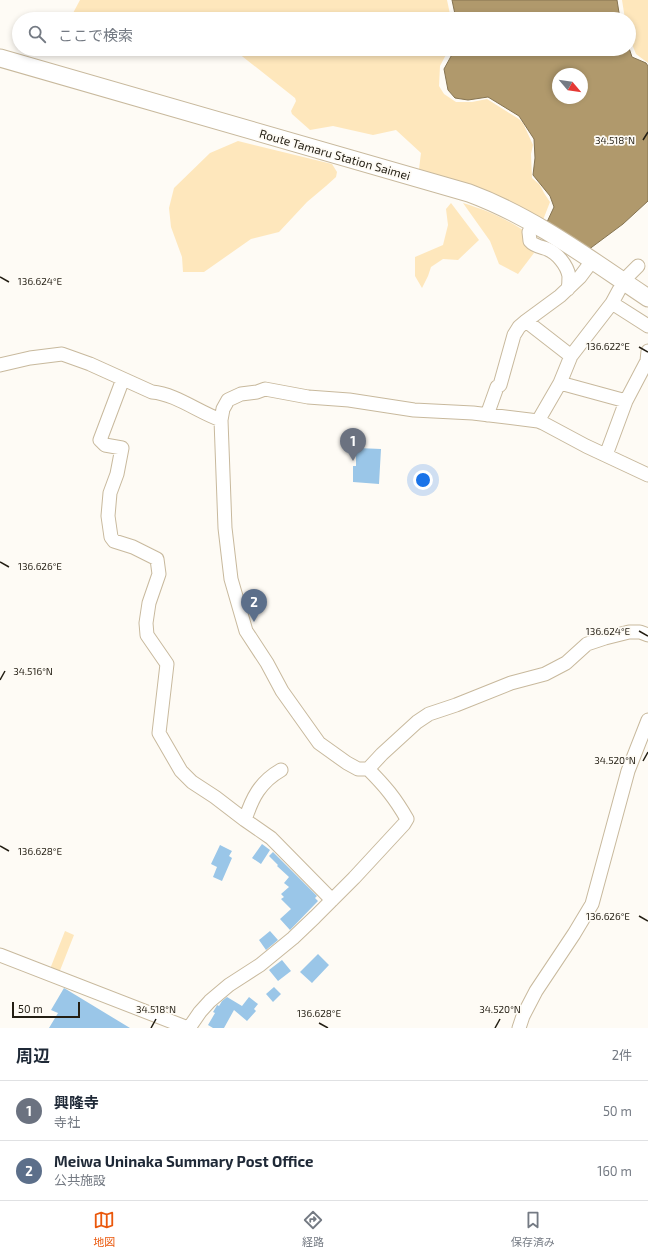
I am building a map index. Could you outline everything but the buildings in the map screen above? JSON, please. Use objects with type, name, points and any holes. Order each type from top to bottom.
[{"type":"main road","name":"Route Tamaru Station Saimei","points":[[0,58],[484,198],[534,224],[648,298]]},
{"type":"street","points":[[534,224],[528,232],[530,241],[556,255],[566,268],[568,274],[568,288]]},
{"type":"street","points":[[488,415],[497,387],[500,385],[514,335],[519,327],[560,296],[580,277],[592,261]]},
{"type":"street","points":[[628,276],[638,266]]},
{"type":"street","points":[[538,421],[560,383],[571,356],[612,303],[619,290]]},
{"type":"street","points":[[612,303],[648,326]]},
{"type":"street","points":[[526,321],[571,356]]},
{"type":"street","points":[[606,455],[626,401],[647,361],[648,350]]},
{"type":"street","points":[[0,365],[30,358],[62,354],[90,364],[152,392],[161,393],[221,420]]},
{"type":"street","points":[[123,379],[100,440],[105,445],[122,448],[117,474],[110,493],[108,516],[111,537],[114,541],[132,547],[157,559],[159,574],[149,603],[146,623],[147,635],[167,664],[159,733],[181,771],[192,782],[271,838],[332,900]]},
{"type":"street","points":[[560,383],[626,401]]},
{"type":"street","points":[[0,955],[188,1028],[210,1001],[234,982],[260,965],[293,938],[332,900],[404,824],[407,818],[396,800],[368,769],[358,769],[347,764],[319,743],[282,691],[267,663],[246,631],[231,579],[226,534],[221,420],[223,409],[228,400],[241,394],[257,392],[265,389],[308,397],[349,400],[414,410],[488,415],[538,421],[586,446],[648,475]]},
{"type":"street","points":[[368,769],[417,722],[429,714],[511,683],[545,674],[566,662],[588,644],[628,632],[640,632],[648,635]]},
{"type":"street","points":[[519,1028],[523,1016],[536,991],[592,904],[628,771],[648,720]]},
{"type":"street","points":[[245,820],[255,794],[271,776],[281,770]]},
{"type":"shaded area","points":[[80,0],[447,0],[450,12],[74,12]]},
{"type":"shaded area","points":[[452,0],[617,0],[619,12],[455,12]]},
{"type":"shaded area","points":[[622,0],[648,0],[648,63],[636,54],[636,12],[624,12]]},
{"type":"shaded area","points":[[242,56],[445,56],[440,66],[439,86],[444,94],[456,102],[472,102],[487,99],[523,123],[533,145],[531,154],[532,178],[540,185],[550,202],[543,220],[466,186],[419,169],[421,153],[396,130],[373,135],[333,126],[310,130],[292,114],[291,111],[296,101],[295,98]]},
{"type":"shaded area","points":[[451,56],[632,56],[646,63],[648,66],[648,201],[623,224],[588,250],[547,222],[554,207],[550,196],[533,175],[535,158],[534,139],[519,116],[488,97],[468,100],[455,98],[448,90],[444,69]]},
{"type":"shaded area","points":[[238,141],[332,164],[337,172],[336,177],[307,202],[279,232],[251,239],[204,272],[183,272],[182,257],[171,227],[169,208],[174,188],[210,153]]},
{"type":"shaded area","points":[[451,203],[479,240],[458,260],[443,259],[431,267],[422,288],[415,276],[415,257],[443,245],[448,225],[446,209]]},
{"type":"shaded area","points":[[463,203],[494,214],[523,230],[525,243],[534,253],[518,274],[499,264],[490,241]]},
{"type":"shaded area","points":[[65,931],[74,935],[59,973],[50,969]]},
{"type":"place","name":"興隆寺","points":[[353,461]]},
{"type":"place","name":"Meiwa Uninaka Summary Post Office","points":[[254,622]]}]
